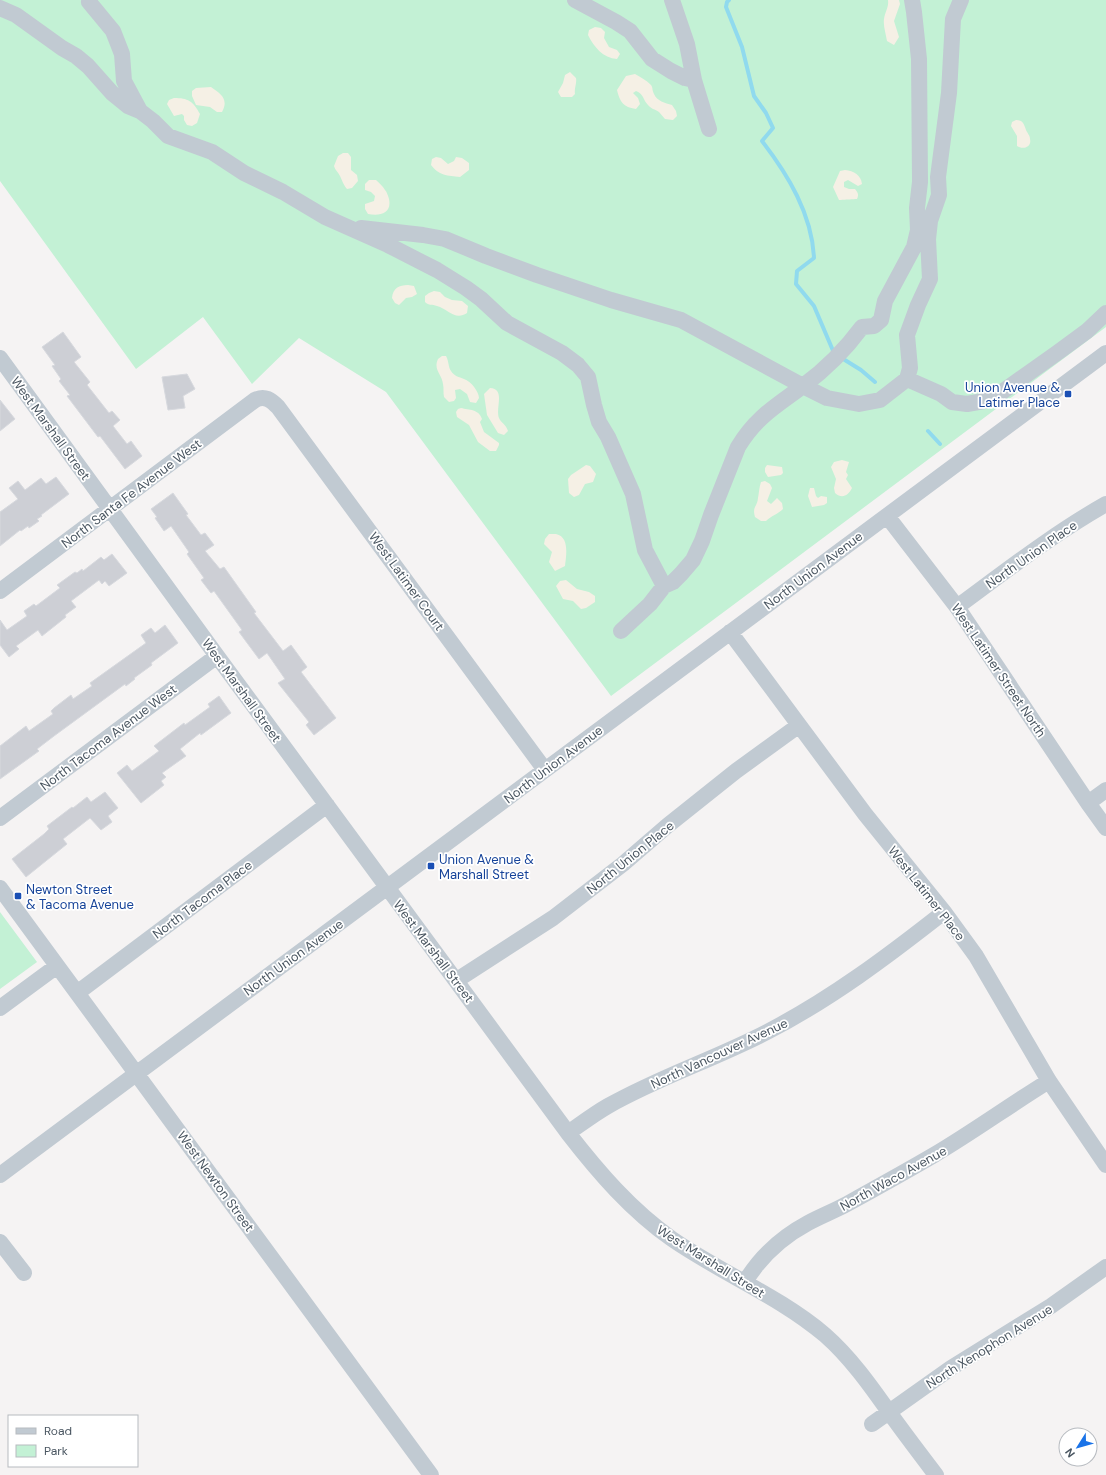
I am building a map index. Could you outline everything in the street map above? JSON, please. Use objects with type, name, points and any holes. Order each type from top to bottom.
[{"type":"street","points":[[90,0],[89,2],[113,31],[122,54],[124,81],[140,111]]},
{"type":"street","points":[[575,0],[630,31],[652,59],[685,78],[694,80]]},
{"type":"street","points":[[672,0],[687,44],[694,80],[709,129]]},
{"type":"street","points":[[621,631],[650,604],[664,586],[673,582],[687,568],[697,552],[731,466],[744,438],[759,419],[832,363],[862,328],[874,326],[881,320],[885,301],[914,247],[918,230],[917,208],[920,182],[919,59],[912,0]]},
{"type":"street","points":[[346,226],[445,239],[544,278],[681,320],[827,398],[859,404],[880,400],[907,379],[910,368],[907,335],[918,305],[930,279],[928,239],[930,221],[939,195],[938,177],[949,93],[953,19],[960,0]]},
{"type":"street","points":[[0,8],[16,15],[56,44],[76,56],[88,66],[112,93],[128,106],[140,111],[168,136],[212,152],[244,173],[283,192],[325,217],[404,253],[466,288],[481,299],[507,323],[562,353],[585,372],[590,385],[599,422],[616,454],[635,500],[639,527],[645,550],[664,586]]},
{"type":"street","points":[[907,379],[941,394],[952,402],[966,404],[984,401],[1002,392],[1057,353],[1087,331],[1106,313]]},
{"type":"street","name":"North Union Avenue","points":[[0,1175],[1106,353]]},
{"type":"street","name":"West Marshall Street","points":[[0,359],[568,1133],[614,1189],[655,1226],[683,1246],[781,1304],[826,1336],[848,1358],[870,1385],[936,1475]]},
{"type":"street","name":"North Santa Fe Avenue West","points":[[0,591],[255,400],[263,397]]},
{"type":"street","name":"West Latimer Court","points":[[263,397],[273,402],[278,407],[546,770]]},
{"type":"street","name":"North Union Place","points":[[957,607],[1082,517],[1106,504]]},
{"type":"street","name":"West Latimer Street North","points":[[887,516],[957,607],[1106,828]]},
{"type":"street","name":"West Latimer Place","points":[[730,632],[798,726],[865,814],[944,912],[983,968],[1049,1081],[1106,1165]]},
{"type":"street","name":"North Tacoma Avenue West","points":[[0,818],[217,656]]},
{"type":"street","name":"North Union Place","points":[[456,980],[553,918],[617,868],[729,776],[798,726]]},
{"type":"street","points":[[1088,803],[1106,790]]},
{"type":"street","name":"North Tacoma Place","points":[[77,993],[327,805]]},
{"type":"street","name":"West Newton Street","points":[[0,888],[431,1475]]},
{"type":"street","name":"North Vancouver Avenue","points":[[568,1133],[615,1103],[681,1071],[727,1052],[806,1011],[831,996],[876,964],[944,912]]},
{"type":"street","points":[[0,1008],[57,966]]},
{"type":"street","name":"North Waco Avenue","points":[[745,1282],[753,1269],[762,1259],[789,1235],[809,1222],[890,1181],[936,1154],[1049,1081]]},
{"type":"street","points":[[0,1242],[24,1273]]},
{"type":"street","name":"North Xenophon Avenue","points":[[872,1424],[975,1352],[1057,1302],[1106,1267]]},
{"type":"green space","points":[[0,0],[1106,0],[1106,327],[611,696],[386,392],[299,338],[252,384],[203,317],[136,369],[0,181]]},
{"type":"green space","points":[[0,912],[37,962],[0,989]]},
{"type":"sand","points":[[888,0],[899,0],[900,4],[894,21],[899,37],[894,45],[887,41],[884,27]]},
{"type":"sand","points":[[595,27],[601,28],[605,32],[604,38],[609,47],[617,50],[620,54],[617,59],[607,57],[593,44],[588,35],[589,30]]},
{"type":"sand","points":[[570,72],[576,78],[575,94],[572,97],[561,97],[558,92],[565,75]]},
{"type":"sand","points":[[635,74],[651,85],[657,98],[672,105],[677,116],[673,120],[665,119],[659,112],[649,106],[639,92],[636,91],[633,93],[638,98],[640,104],[636,109],[628,107],[623,103],[619,98],[617,90],[626,76]]},
{"type":"sand","points":[[211,87],[223,97],[225,104],[222,112],[217,112],[210,107],[196,105],[192,96],[192,91],[196,88]]},
{"type":"sand","points":[[174,98],[190,101],[195,106],[200,114],[197,123],[192,126],[187,125],[182,114],[174,116],[167,104],[169,100]]},
{"type":"sand","points":[[1016,120],[1023,123],[1030,136],[1030,144],[1024,148],[1017,146],[1017,136],[1011,126],[1012,122]]},
{"type":"sand","points":[[343,153],[348,153],[351,157],[351,170],[357,175],[358,181],[352,188],[347,189],[334,166],[338,156]]},
{"type":"sand","points":[[436,157],[441,158],[448,164],[454,161],[456,157],[462,158],[469,163],[469,170],[460,177],[444,174],[437,171],[431,165],[432,159]]},
{"type":"sand","points":[[840,171],[851,171],[860,178],[862,184],[858,186],[848,180],[844,182],[844,187],[855,189],[858,194],[857,199],[839,200],[833,187]]},
{"type":"sand","points":[[369,180],[376,180],[387,193],[389,208],[384,213],[377,215],[368,214],[365,209],[365,204],[374,201],[375,196],[371,192],[365,190],[365,184]]},
{"type":"sand","points":[[399,286],[414,286],[417,294],[406,298],[399,305],[395,303],[392,298],[395,289]]},
{"type":"sand","points":[[434,291],[440,292],[445,297],[452,300],[462,301],[468,306],[467,313],[459,316],[452,314],[441,307],[426,303],[425,296]]},
{"type":"sand","points":[[442,356],[446,356],[450,369],[454,374],[467,380],[474,387],[479,398],[476,403],[470,402],[467,394],[460,389],[455,390],[456,398],[454,401],[449,402],[444,397],[442,381],[437,369],[438,359]]},
{"type":"sand","points":[[490,388],[495,389],[499,395],[499,418],[508,431],[504,435],[498,433],[487,415],[484,394]]},
{"type":"sand","points":[[461,408],[473,410],[479,413],[482,419],[480,422],[484,432],[499,443],[496,451],[490,451],[478,442],[469,425],[457,417],[456,412]]},
{"type":"sand","points":[[842,460],[849,462],[846,472],[848,475],[846,479],[852,488],[845,496],[840,496],[835,493],[834,488],[836,479],[831,467],[834,462]]},
{"type":"sand","points":[[586,465],[590,466],[596,474],[593,482],[585,484],[579,495],[574,497],[569,493],[568,479],[571,475]]},
{"type":"sand","points":[[767,465],[782,467],[783,473],[781,475],[768,477],[765,472]]},
{"type":"sand","points":[[765,481],[770,484],[772,488],[767,501],[771,504],[777,498],[782,503],[783,509],[766,521],[761,521],[755,517],[754,509],[761,482]]},
{"type":"sand","points":[[810,488],[814,488],[818,498],[821,496],[827,497],[827,503],[812,507],[808,496]]},
{"type":"sand","points":[[549,534],[556,534],[560,536],[566,547],[565,566],[555,571],[549,562],[552,552],[544,544],[545,539]]},
{"type":"sand","points":[[566,580],[577,589],[589,592],[595,596],[595,602],[586,608],[581,609],[573,601],[563,599],[556,586],[560,581]]},
{"type":"building","points":[[63,332],[81,357],[74,362],[90,382],[87,385],[109,413],[112,411],[120,420],[113,426],[127,444],[131,441],[142,456],[125,469],[100,436],[98,437],[67,396],[70,395],[59,381],[61,379],[52,366],[55,365],[42,347]]},
{"type":"building","points":[[187,374],[195,389],[183,396],[185,408],[168,410],[162,377]]},
{"type":"building","points":[[0,400],[15,419],[0,431]]},
{"type":"building","points":[[56,477],[69,494],[41,515],[42,516],[37,519],[39,521],[29,528],[28,526],[21,531],[20,530],[0,546],[0,512],[18,499],[9,488],[18,481],[25,490],[41,478],[46,484]]},
{"type":"building","points":[[173,493],[188,514],[186,515],[201,535],[205,533],[214,545],[205,551],[220,569],[224,567],[256,612],[254,613],[283,651],[291,645],[307,667],[301,672],[336,718],[314,735],[306,725],[309,722],[278,683],[285,679],[267,653],[259,659],[239,632],[242,630],[214,591],[211,593],[201,580],[204,578],[187,554],[189,552],[171,526],[164,531],[155,518],[157,517],[151,509]]},
{"type":"building","points":[[112,554],[127,573],[109,586],[105,581],[102,584],[99,580],[71,601],[76,607],[65,615],[66,617],[42,636],[38,630],[16,646],[19,649],[9,657],[0,645],[0,620],[7,630],[27,616],[24,611],[34,604],[36,606],[60,588],[57,585],[75,572],[77,573],[82,569],[83,571],[101,557],[104,560]]},
{"type":"building","points":[[165,625],[178,643],[151,663],[152,665],[126,686],[125,684],[54,736],[37,749],[39,751],[0,779],[0,746],[26,726],[29,731],[53,714],[51,711],[71,695],[73,699],[92,686],[90,683],[146,643],[141,635],[151,628],[155,633]]},
{"type":"building","points":[[219,696],[231,713],[201,735],[200,733],[180,749],[186,756],[162,773],[166,777],[161,781],[164,785],[141,803],[117,773],[127,765],[132,771],[159,751],[154,746],[184,723],[185,725],[210,707],[208,704]]},
{"type":"building","points":[[105,792],[118,808],[108,816],[112,822],[101,830],[90,818],[63,839],[67,844],[26,877],[12,859],[44,834],[49,829],[47,826],[72,807],[73,808],[87,797],[91,802]]},
{"type":"waterway","points":[[729,0],[726,7],[742,47],[754,96],[766,113],[773,128],[762,141],[781,167],[789,181],[804,211],[809,226],[814,258],[797,271],[796,284],[814,306],[834,353]]},
{"type":"waterway","points":[[840,357],[861,370],[875,382]]},
{"type":"waterway","points":[[928,431],[940,444]]},
{"type":"place","name":"Union Avenue & Latimer Place","points":[[1068,394]]},
{"type":"place","name":"Union Avenue & Marshall Street","points":[[431,866]]},
{"type":"place","name":"Newton Street & Tacoma Avenue","points":[[18,896]]}]
